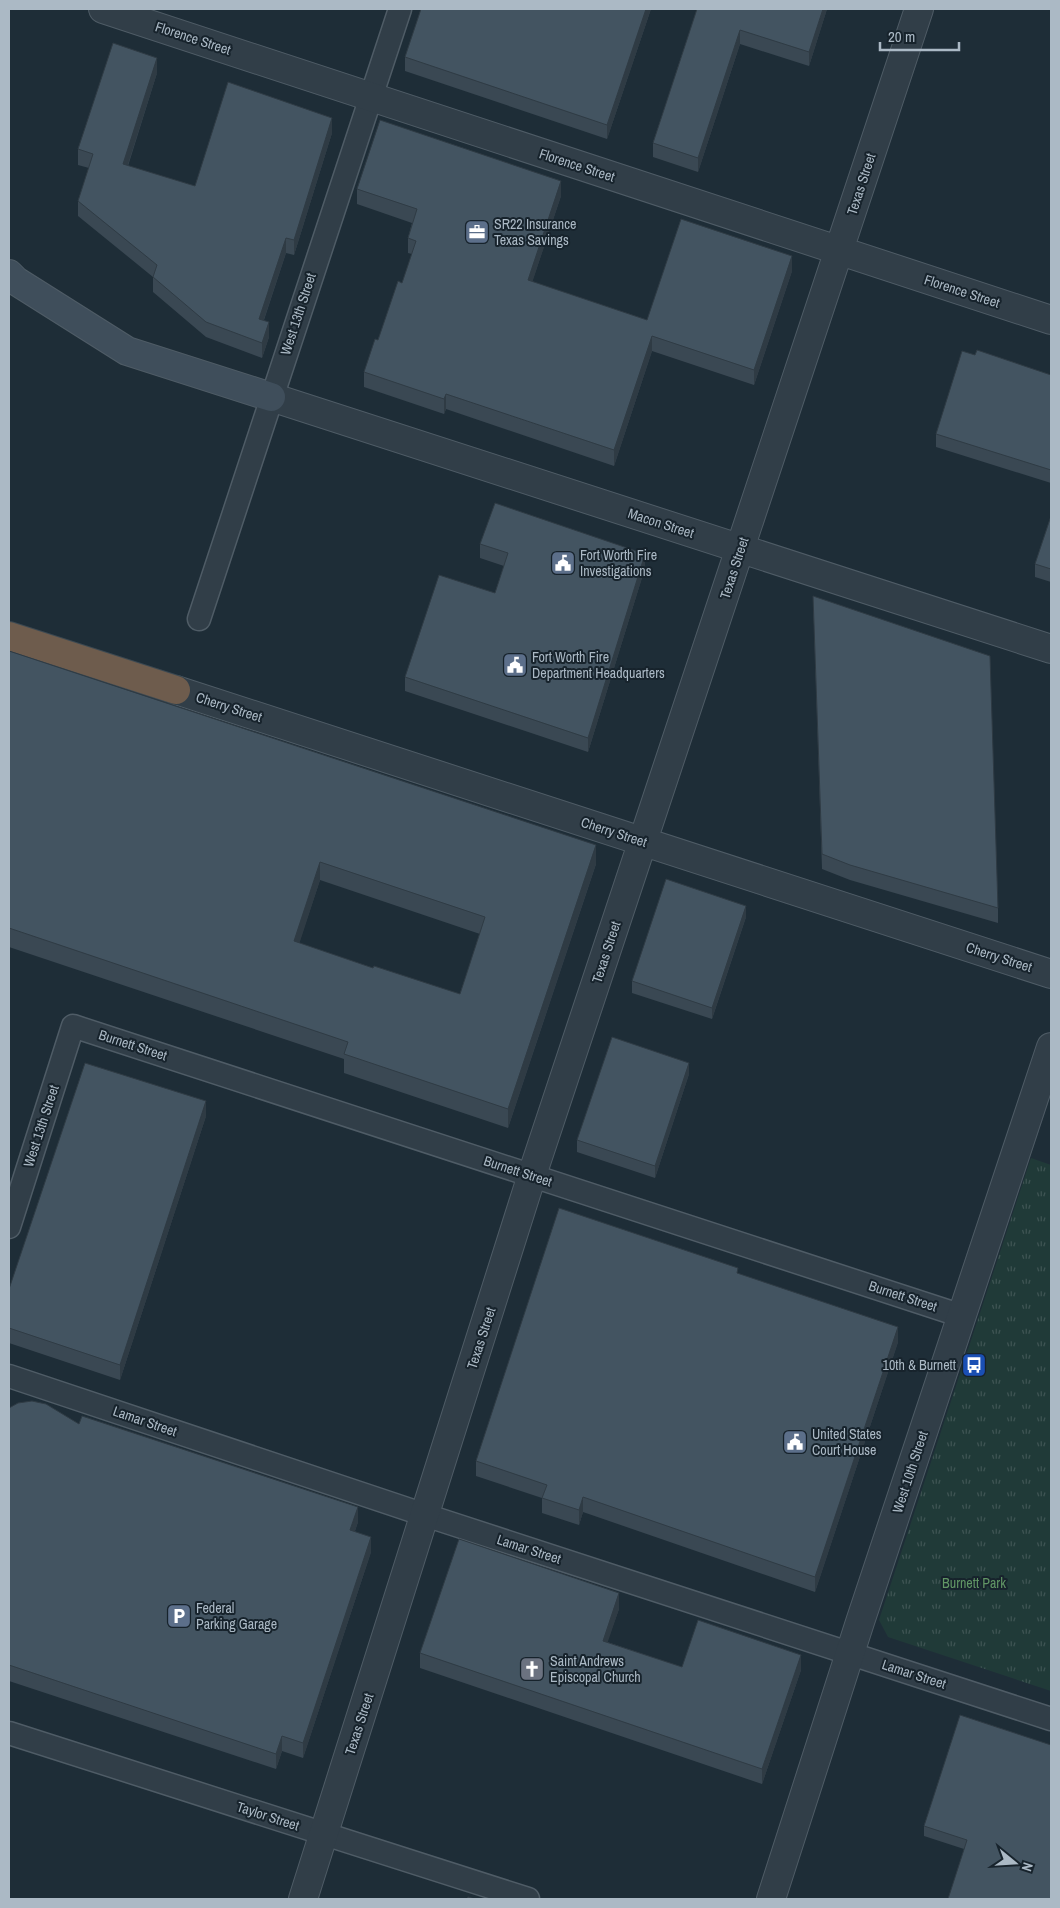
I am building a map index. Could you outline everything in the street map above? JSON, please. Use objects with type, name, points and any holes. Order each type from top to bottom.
[{"type":"highway","points":[[9,636],[176,690]]},
{"type":"main road","points":[[9,274],[16,281],[127,352],[270,397]]},
{"type":"street","name":"Florence Street","points":[[103,9],[1051,320]]},
{"type":"street","name":"West 13th Street","points":[[199,619],[270,397],[400,9]]},
{"type":"street","name":"Texas Street","points":[[303,1899],[532,1176],[919,9]]},
{"type":"street","name":"Macon Street","points":[[270,397],[1051,650]]},
{"type":"street","name":"Cherry Street","points":[[176,690],[1051,974]]},
{"type":"street","name":"West 13th Street","points":[[9,1227],[73,1026]]},
{"type":"street","name":"Burnett Street","points":[[73,1026],[962,1316]]},
{"type":"street","name":"West 10th Street","points":[[771,1899],[850,1653],[1051,1046]]},
{"type":"street","name":"Lamar Street","points":[[9,1376],[425,1515],[1051,1719]]},
{"type":"street","name":"Taylor Street","points":[[9,1733],[528,1899]]},
{"type":"green space","name":"Burnett Park","points":[[1031,1158],[1051,1165],[1051,1691],[888,1637],[879,1620]]},
{"type":"building","points":[[421,9],[646,9],[607,125],[405,57]]},
{"type":"building","points":[[697,9],[823,9],[809,52],[740,30],[698,158],[653,143]]},
{"type":"building","points":[[113,43],[157,58],[123,164],[195,186],[228,82],[332,118],[294,240],[286,238],[259,319],[269,322],[262,343],[206,322],[153,277],[157,265],[78,201],[93,154],[78,149]]},
{"type":"building","points":[[380,120],[561,181],[528,280],[647,320],[681,219],[792,256],[754,370],[652,336],[614,450],[446,394],[444,399],[364,372],[375,339],[378,340],[398,281],[402,283],[416,241],[408,238],[417,209],[357,189]]},
{"type":"building","points":[[977,350],[1051,375],[1051,470],[936,434],[962,351],[975,355]]},
{"type":"building","points":[[495,503],[645,554],[588,738],[405,677],[439,575],[495,593],[508,553],[480,544]]},
{"type":"building","points":[[1051,516],[1051,569],[1035,564]]},
{"type":"building","points":[[813,596],[990,656],[998,908],[850,865],[822,854]]},
{"type":"building","points":[[9,651],[596,845],[508,1109],[344,1054],[348,1042],[9,928]],"holes":[[[320,862],[485,917],[460,994],[374,966],[373,968],[294,941]]]},
{"type":"building","points":[[666,879],[746,906],[712,1008],[632,981]]},
{"type":"building","points":[[612,1037],[689,1063],[655,1166],[577,1140]]},
{"type":"building","points":[[85,1063],[206,1101],[120,1365],[9,1328],[9,1289]]},
{"type":"building","points":[[559,1208],[738,1268],[737,1273],[898,1327],[815,1577],[583,1497],[579,1510],[542,1498],[547,1485],[476,1461]]},
{"type":"building","name":"Federal Parking Garage","points":[[32,1401],[46,1404],[79,1424],[82,1416],[358,1507],[350,1530],[371,1537],[303,1743],[282,1736],[276,1754],[9,1665],[9,1408],[18,1403]]},
{"type":"building","name":"Saint Andrews Episcopal Church","points":[[459,1539],[619,1593],[603,1641],[682,1667],[698,1620],[801,1655],[762,1769],[420,1653]]},
{"type":"building","points":[[960,1715],[1051,1745],[1051,1899],[948,1899],[967,1840],[924,1826]]},
{"type":"place","name":"SR22 Insurance Texas Savings","points":[[477,232]]},
{"type":"place","name":"Fort Worth Fire Investigations","points":[[563,563]]},
{"type":"place","name":"Fort Worth Fire Department Headquarters","points":[[515,665]]},
{"type":"place","name":"10th & Burnett","points":[[974,1365]]},
{"type":"place","name":"United States Court House","points":[[795,1442]]},
{"type":"place","name":"Federal Parking Garage","points":[[179,1616]]},
{"type":"place","name":"Saint Andrews Episcopal Church","points":[[532,1669]]}]
